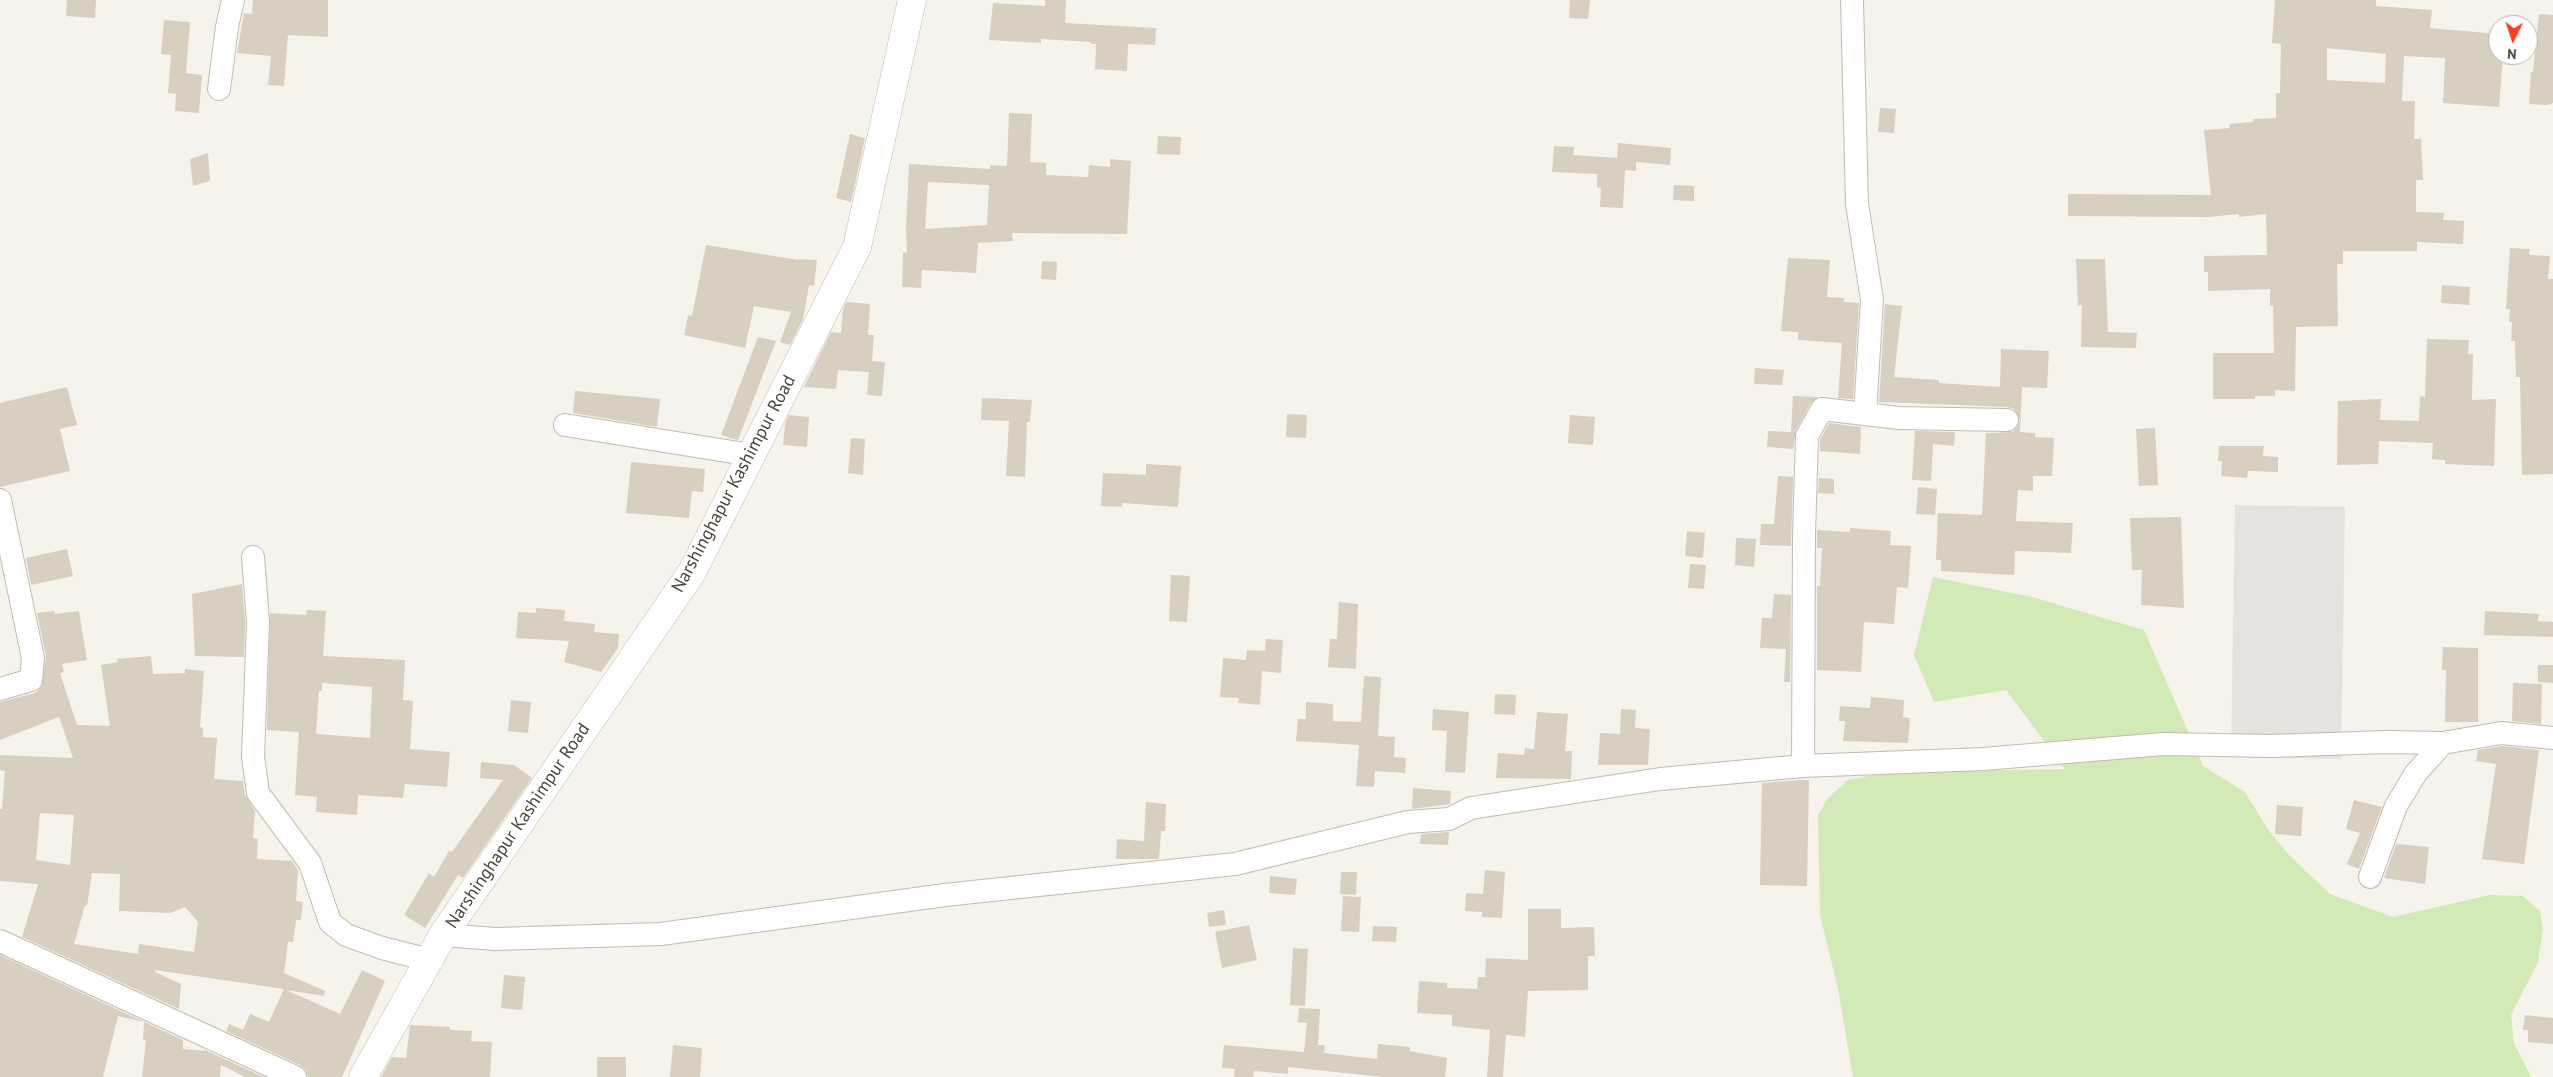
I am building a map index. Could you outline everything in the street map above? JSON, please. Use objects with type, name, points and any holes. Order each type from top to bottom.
[{"type":"street","points":[[219,89],[227,27],[234,0]]},
{"type":"street","name":"Narshinghapur Kashimpur Road","points":[[363,1077],[443,935],[692,572],[857,247],[912,0]]},
{"type":"street","points":[[1852,0],[1857,204],[1872,300],[1865,413]]},
{"type":"street","points":[[1803,766],[1804,535],[1808,436],[1822,409],[1899,418],[2007,420]]},
{"type":"street","points":[[565,425],[751,455]]},
{"type":"street","points":[[0,500],[32,658],[31,680],[0,689]]},
{"type":"street","points":[[253,557],[258,622],[253,758],[258,793],[310,863],[330,922],[346,935],[382,948],[429,960]]},
{"type":"street","points":[[443,935],[495,939],[661,934],[945,895],[1235,864],[1408,822],[1450,819],[1471,808],[1660,779],[1803,766],[1983,759],[2163,744],[2271,746],[2386,742],[2443,743],[2501,733],[2553,738]]},
{"type":"street","points":[[2370,877],[2396,806],[2416,774],[2443,743]]},
{"type":"street","points":[[0,942],[295,1077]]},
{"type":"shaded area","points":[[2235,505],[2345,507],[2341,759],[2231,757]]},
{"type":"green space","points":[[1933,577],[2032,597],[2144,630],[2203,766],[2245,792],[2269,831],[2289,855],[2330,894],[2393,917],[2490,895],[2523,896],[2540,911],[2543,929],[2538,962],[2511,1015],[2514,1043],[2531,1077],[1853,1077],[1838,989],[1820,915],[1818,815],[1827,799],[1848,780],[1888,772],[2065,769],[2006,690],[1934,702],[1914,655]]},
{"type":"building","points":[[67,0],[96,0],[95,18],[66,16]]},
{"type":"building","points":[[253,0],[328,0],[328,37],[288,35],[284,86],[268,85],[271,56],[237,53],[244,13],[252,14]]},
{"type":"building","points":[[1045,0],[1066,0],[1065,23],[1156,28],[1155,45],[1128,44],[1127,71],[1095,69],[1096,44],[1091,44],[1091,42],[1041,39],[1041,43],[989,40],[993,3],[1045,6]]},
{"type":"building","points":[[1570,0],[1590,0],[1588,19],[1569,18]]},
{"type":"building","points":[[2275,0],[2376,0],[2376,6],[2432,10],[2430,28],[2488,33],[2488,65],[2502,65],[2499,107],[2443,103],[2445,58],[2404,56],[2402,101],[2415,101],[2414,139],[2421,139],[2423,180],[2416,180],[2416,212],[2444,213],[2443,220],[2464,221],[2463,244],[2417,242],[2417,251],[2343,251],[2343,264],[2337,264],[2338,326],[2296,327],[2295,391],[2275,390],[2275,396],[2255,396],[2255,399],[2213,399],[2213,353],[2274,353],[2273,306],[2270,306],[2270,289],[2208,291],[2208,272],[2204,272],[2204,256],[2267,255],[2266,214],[2239,217],[2239,214],[2209,217],[2068,216],[2068,194],[2211,195],[2204,130],[2230,128],[2229,124],[2253,122],[2253,119],[2276,118],[2276,93],[2280,93],[2281,44],[2272,43]],"holes":[[[2327,48],[2386,54],[2385,83],[2327,80]]]},
{"type":"building","points":[[2539,14],[2553,15],[2553,103],[2547,105],[2529,104],[2531,72],[2533,72],[2534,65],[2538,65]]},
{"type":"building","points":[[164,20],[190,22],[186,73],[202,75],[199,113],[175,111],[176,94],[168,93],[171,55],[161,54]]},
{"type":"building","points":[[1880,108],[1896,109],[1894,133],[1878,132]]},
{"type":"building","points":[[1009,113],[1032,114],[1030,162],[1046,163],[1046,175],[1088,177],[1089,165],[1110,167],[1110,159],[1131,161],[1127,234],[1012,233],[1013,241],[978,243],[976,273],[922,270],[921,288],[902,287],[903,252],[907,253],[906,230],[909,164],[990,169],[990,165],[1007,166]],"holes":[[[928,182],[989,185],[987,225],[925,229]]]},
{"type":"building","points":[[850,134],[865,138],[851,202],[836,198]]},
{"type":"building","points":[[1158,136],[1181,137],[1180,155],[1157,154]]},
{"type":"building","points":[[1618,143],[1671,148],[1670,165],[1636,162],[1636,171],[1625,170],[1623,208],[1600,207],[1601,188],[1597,187],[1597,174],[1552,172],[1554,146],[1574,147],[1573,155],[1617,158]]},
{"type":"building","points":[[208,153],[210,181],[193,186],[190,159]]},
{"type":"building","points":[[1674,185],[1694,186],[1694,201],[1673,200]]},
{"type":"building","points":[[706,245],[799,260],[817,260],[814,286],[809,285],[803,319],[790,345],[780,342],[791,312],[754,306],[745,348],[684,335],[688,315],[692,316]]},
{"type":"building","points":[[2510,248],[2530,249],[2529,255],[2550,256],[2548,279],[2553,279],[2553,474],[2522,475],[2520,377],[2516,377],[2515,341],[2511,341],[2512,322],[2509,322],[2510,309],[2506,309]]},
{"type":"building","points":[[1788,258],[1830,260],[1827,297],[1844,298],[1844,302],[1859,303],[1853,399],[1838,398],[1842,343],[1798,340],[1798,332],[1781,331]]},
{"type":"building","points":[[2076,259],[2105,259],[2108,332],[2137,333],[2136,348],[2081,347],[2082,305],[2078,306]]},
{"type":"building","points":[[1042,261],[1057,262],[1056,280],[1041,279]]},
{"type":"building","points":[[2442,285],[2470,287],[2469,305],[2441,303]]},
{"type":"building","points":[[846,302],[870,304],[868,335],[874,335],[872,361],[885,362],[882,396],[867,395],[869,372],[838,370],[836,389],[804,387],[831,332],[841,333],[843,309]]},
{"type":"building","points":[[1885,304],[1902,306],[1894,377],[1939,380],[1939,383],[2000,387],[2001,349],[2049,351],[2047,388],[2022,387],[2020,432],[2035,433],[2035,437],[2054,438],[2052,476],[2033,476],[2033,491],[2018,490],[2016,521],[2073,523],[2071,553],[2015,551],[2014,575],[1941,571],[1941,560],[1936,560],[1938,513],[1982,515],[1986,433],[2013,432],[2020,420],[2014,409],[2007,407],[1879,402]]},
{"type":"building","points":[[758,337],[776,341],[738,440],[721,435]]},
{"type":"building","points":[[2427,339],[2469,340],[2468,354],[2473,354],[2472,400],[2496,399],[2494,466],[2445,464],[2445,460],[2432,459],[2433,443],[2379,441],[2378,464],[2337,465],[2338,401],[2381,399],[2380,420],[2419,421],[2420,396],[2425,397]]},
{"type":"building","points":[[1755,368],[1784,370],[1782,385],[1754,384]]},
{"type":"building","points":[[67,387],[77,425],[60,429],[70,471],[0,487],[0,403]]},
{"type":"building","points":[[575,391],[660,399],[657,427],[573,413]]},
{"type":"building","points":[[1793,396],[1818,397],[1811,403],[1796,430],[1793,449],[1767,447],[1768,431],[1791,432]]},
{"type":"building","points":[[982,398],[1032,400],[1030,422],[1027,422],[1025,477],[1006,476],[1009,421],[981,420]]},
{"type":"building","points":[[1287,414],[1307,415],[1306,438],[1286,437]]},
{"type":"building","points":[[789,415],[809,417],[807,447],[783,445],[785,424]]},
{"type":"building","points":[[1570,415],[1595,417],[1593,445],[1568,443]]},
{"type":"building","points":[[1829,423],[1861,427],[1860,454],[1820,451],[1820,440]]},
{"type":"building","points":[[2155,428],[2158,485],[2139,486],[2136,429]]},
{"type":"building","points":[[1915,431],[1955,432],[1954,446],[1933,444],[1931,481],[1912,480]]},
{"type":"building","points":[[851,438],[865,439],[863,475],[848,473]]},
{"type":"building","points":[[2219,446],[2264,446],[2263,456],[2278,457],[2278,472],[2248,471],[2247,478],[2221,476],[2222,461],[2218,461]]},
{"type":"building","points":[[631,462],[705,469],[703,492],[692,491],[689,518],[626,513]]},
{"type":"building","points":[[1146,464],[1181,466],[1178,507],[1123,503],[1122,507],[1101,506],[1103,473],[1146,475]]},
{"type":"building","points":[[1778,476],[1793,477],[1791,546],[1760,545],[1761,524],[1774,524]]},
{"type":"building","points":[[1819,478],[1834,479],[1834,494],[1818,493]]},
{"type":"building","points":[[1918,487],[1937,489],[1935,515],[1916,514]]},
{"type":"building","points":[[2181,517],[2184,608],[2141,605],[2142,570],[2132,570],[2130,518]]},
{"type":"building","points":[[1850,528],[1891,531],[1890,545],[1911,546],[1908,588],[1897,587],[1894,624],[1864,622],[1861,672],[1817,670],[1817,586],[1820,586],[1822,548],[1817,548],[1817,530],[1850,532]]},
{"type":"building","points":[[1687,531],[1705,533],[1703,558],[1685,556]]},
{"type":"building","points":[[1736,538],[1756,539],[1754,567],[1735,565]]},
{"type":"building","points":[[67,549],[73,576],[31,585],[26,558]]},
{"type":"building","points":[[1690,564],[1706,565],[1704,589],[1688,588]]},
{"type":"building","points":[[1171,575],[1190,576],[1187,622],[1169,621]]},
{"type":"building","points":[[242,584],[245,622],[244,657],[195,656],[192,594]]},
{"type":"building","points":[[1774,594],[1791,595],[1790,682],[1784,682],[1786,649],[1760,648],[1762,618],[1772,618]]},
{"type":"building","points":[[1339,602],[1358,604],[1356,669],[1328,667],[1330,639],[1337,639]]},
{"type":"building","points":[[536,608],[565,610],[564,621],[595,624],[594,632],[619,634],[618,648],[601,672],[564,662],[569,641],[516,638],[518,612],[536,613]]},
{"type":"building","points":[[307,610],[326,611],[323,656],[405,660],[403,700],[413,701],[410,749],[450,752],[447,787],[405,784],[403,798],[358,795],[357,815],[316,812],[317,797],[295,795],[299,732],[267,730],[270,613],[306,615]],"holes":[[[322,683],[372,687],[370,738],[316,734],[319,691],[322,691]]]},
{"type":"building","points":[[54,611],[55,614],[79,611],[87,660],[62,664],[64,672],[60,673],[77,725],[110,726],[101,665],[118,662],[117,659],[151,656],[153,674],[185,673],[185,669],[204,671],[200,727],[203,728],[203,737],[217,738],[214,779],[243,781],[245,795],[255,811],[253,838],[258,839],[257,859],[292,861],[298,870],[296,901],[303,902],[301,920],[296,920],[293,942],[288,942],[284,973],[325,991],[324,996],[286,990],[340,1014],[362,970],[385,981],[342,1077],[308,1077],[306,1070],[300,1065],[226,1031],[229,1024],[243,1030],[250,1014],[269,1022],[284,989],[155,970],[155,972],[181,984],[179,1009],[22,937],[38,884],[0,881],[0,809],[2,809],[5,771],[0,770],[0,755],[73,758],[59,717],[0,740],[0,702],[35,693],[41,688],[46,656],[37,613]],"holes":[[[40,813],[74,815],[70,865],[36,860]],[[92,873],[120,874],[119,911],[170,913],[185,907],[198,922],[194,952],[139,944],[138,954],[74,944],[85,905],[87,906]]]},
{"type":"building","points":[[2485,611],[2539,614],[2538,621],[2553,622],[2553,637],[2484,635]]},
{"type":"building","points":[[1266,639],[1283,640],[1281,673],[1262,671],[1260,705],[1238,703],[1239,698],[1220,697],[1223,658],[1246,660],[1247,650],[1265,651]]},
{"type":"building","points":[[2443,647],[2478,648],[2478,722],[2445,722],[2446,670],[2442,670]]},
{"type":"building","points":[[2538,665],[2553,665],[2553,683],[2538,682]]},
{"type":"building","points":[[1364,676],[1381,677],[1378,736],[1395,737],[1394,757],[1406,758],[1405,773],[1375,771],[1374,787],[1356,786],[1359,745],[1296,741],[1298,719],[1306,719],[1306,702],[1333,704],[1333,721],[1361,722]]},
{"type":"building","points":[[2513,683],[2542,684],[2541,724],[2512,721]]},
{"type":"building","points":[[1495,694],[1516,695],[1515,715],[1494,714]]},
{"type":"building","points":[[1871,697],[1904,700],[1903,717],[1910,718],[1908,743],[1843,741],[1845,721],[1839,721],[1840,706],[1870,708]]},
{"type":"building","points":[[511,700],[531,702],[528,733],[508,731]]},
{"type":"building","points":[[1433,709],[1469,712],[1465,773],[1445,772],[1447,731],[1432,730]]},
{"type":"building","points":[[1621,709],[1636,710],[1635,728],[1650,729],[1648,765],[1598,765],[1600,733],[1620,734]]},
{"type":"building","points":[[1537,712],[1568,714],[1565,751],[1572,751],[1571,779],[1496,778],[1498,753],[1524,755],[1525,748],[1534,749]]},
{"type":"building","points":[[2502,746],[2539,750],[2524,864],[2482,859],[2496,764],[2476,761],[2478,750]]},
{"type":"building","points":[[481,762],[514,765],[532,778],[463,878],[458,875],[425,928],[404,915],[429,873],[434,877],[449,851],[452,852],[503,780],[480,778]]},
{"type":"building","points":[[1809,780],[1807,886],[1760,885],[1762,783]]},
{"type":"building","points":[[1413,788],[1451,791],[1450,804],[1412,809]]},
{"type":"building","points":[[2354,800],[2382,807],[2359,869],[2347,864],[2360,833],[2346,829]]},
{"type":"building","points":[[1146,802],[1166,804],[1165,831],[1161,831],[1159,859],[1116,859],[1117,839],[1144,841]]},
{"type":"building","points":[[2277,805],[2303,807],[2301,836],[2275,834]]},
{"type":"building","points":[[1449,832],[1448,845],[1420,844],[1421,834]]},
{"type":"building","points":[[2396,844],[2429,847],[2425,884],[2384,878]]},
{"type":"building","points":[[1485,870],[1505,872],[1502,918],[1482,917],[1482,912],[1465,911],[1466,893],[1483,894]]},
{"type":"building","points":[[1341,872],[1357,872],[1356,895],[1340,894]]},
{"type":"building","points":[[1270,876],[1297,879],[1295,895],[1269,893]]},
{"type":"building","points":[[1343,896],[1361,897],[1359,932],[1341,931]]},
{"type":"building","points":[[1528,909],[1561,909],[1561,928],[1594,927],[1595,956],[1588,956],[1588,990],[1528,991],[1525,1037],[1506,1035],[1503,1077],[1487,1077],[1490,1030],[1452,1026],[1452,1015],[1417,1013],[1419,981],[1447,983],[1447,988],[1477,989],[1478,977],[1485,977],[1486,958],[1528,960]]},
{"type":"building","points":[[1224,910],[1226,925],[1209,927],[1207,913]]},
{"type":"building","points":[[1249,925],[1257,960],[1222,968],[1215,932]]},
{"type":"building","points":[[1373,926],[1397,927],[1396,942],[1372,941]]},
{"type":"building","points":[[1293,948],[1308,949],[1305,1006],[1290,1005]]},
{"type":"building","points":[[0,955],[183,1040],[183,1049],[207,1051],[264,1077],[245,1077],[221,1065],[220,1077],[142,1077],[146,1040],[143,1040],[144,1022],[118,1016],[103,1077],[0,1077]]},
{"type":"building","points":[[504,975],[525,977],[522,1010],[501,1008]]},
{"type":"building","points":[[1299,1008],[1320,1009],[1318,1045],[1325,1045],[1324,1053],[1377,1059],[1378,1044],[1410,1047],[1410,1051],[1447,1058],[1445,1077],[1383,1077],[1288,1067],[1288,1074],[1254,1071],[1253,1077],[1234,1077],[1235,1069],[1222,1068],[1224,1045],[1304,1052],[1307,1023],[1298,1022]]},
{"type":"building","points":[[2525,1015],[2553,1018],[2553,1044],[2528,1042],[2528,1030],[2523,1030]]},
{"type":"building","points":[[410,1025],[450,1027],[450,1030],[472,1031],[471,1041],[492,1042],[490,1077],[381,1077],[392,1057],[406,1058]]},
{"type":"building","points":[[673,1045],[702,1048],[700,1077],[670,1077]]},
{"type":"building","points":[[597,1057],[626,1057],[626,1077],[597,1077]]}]
